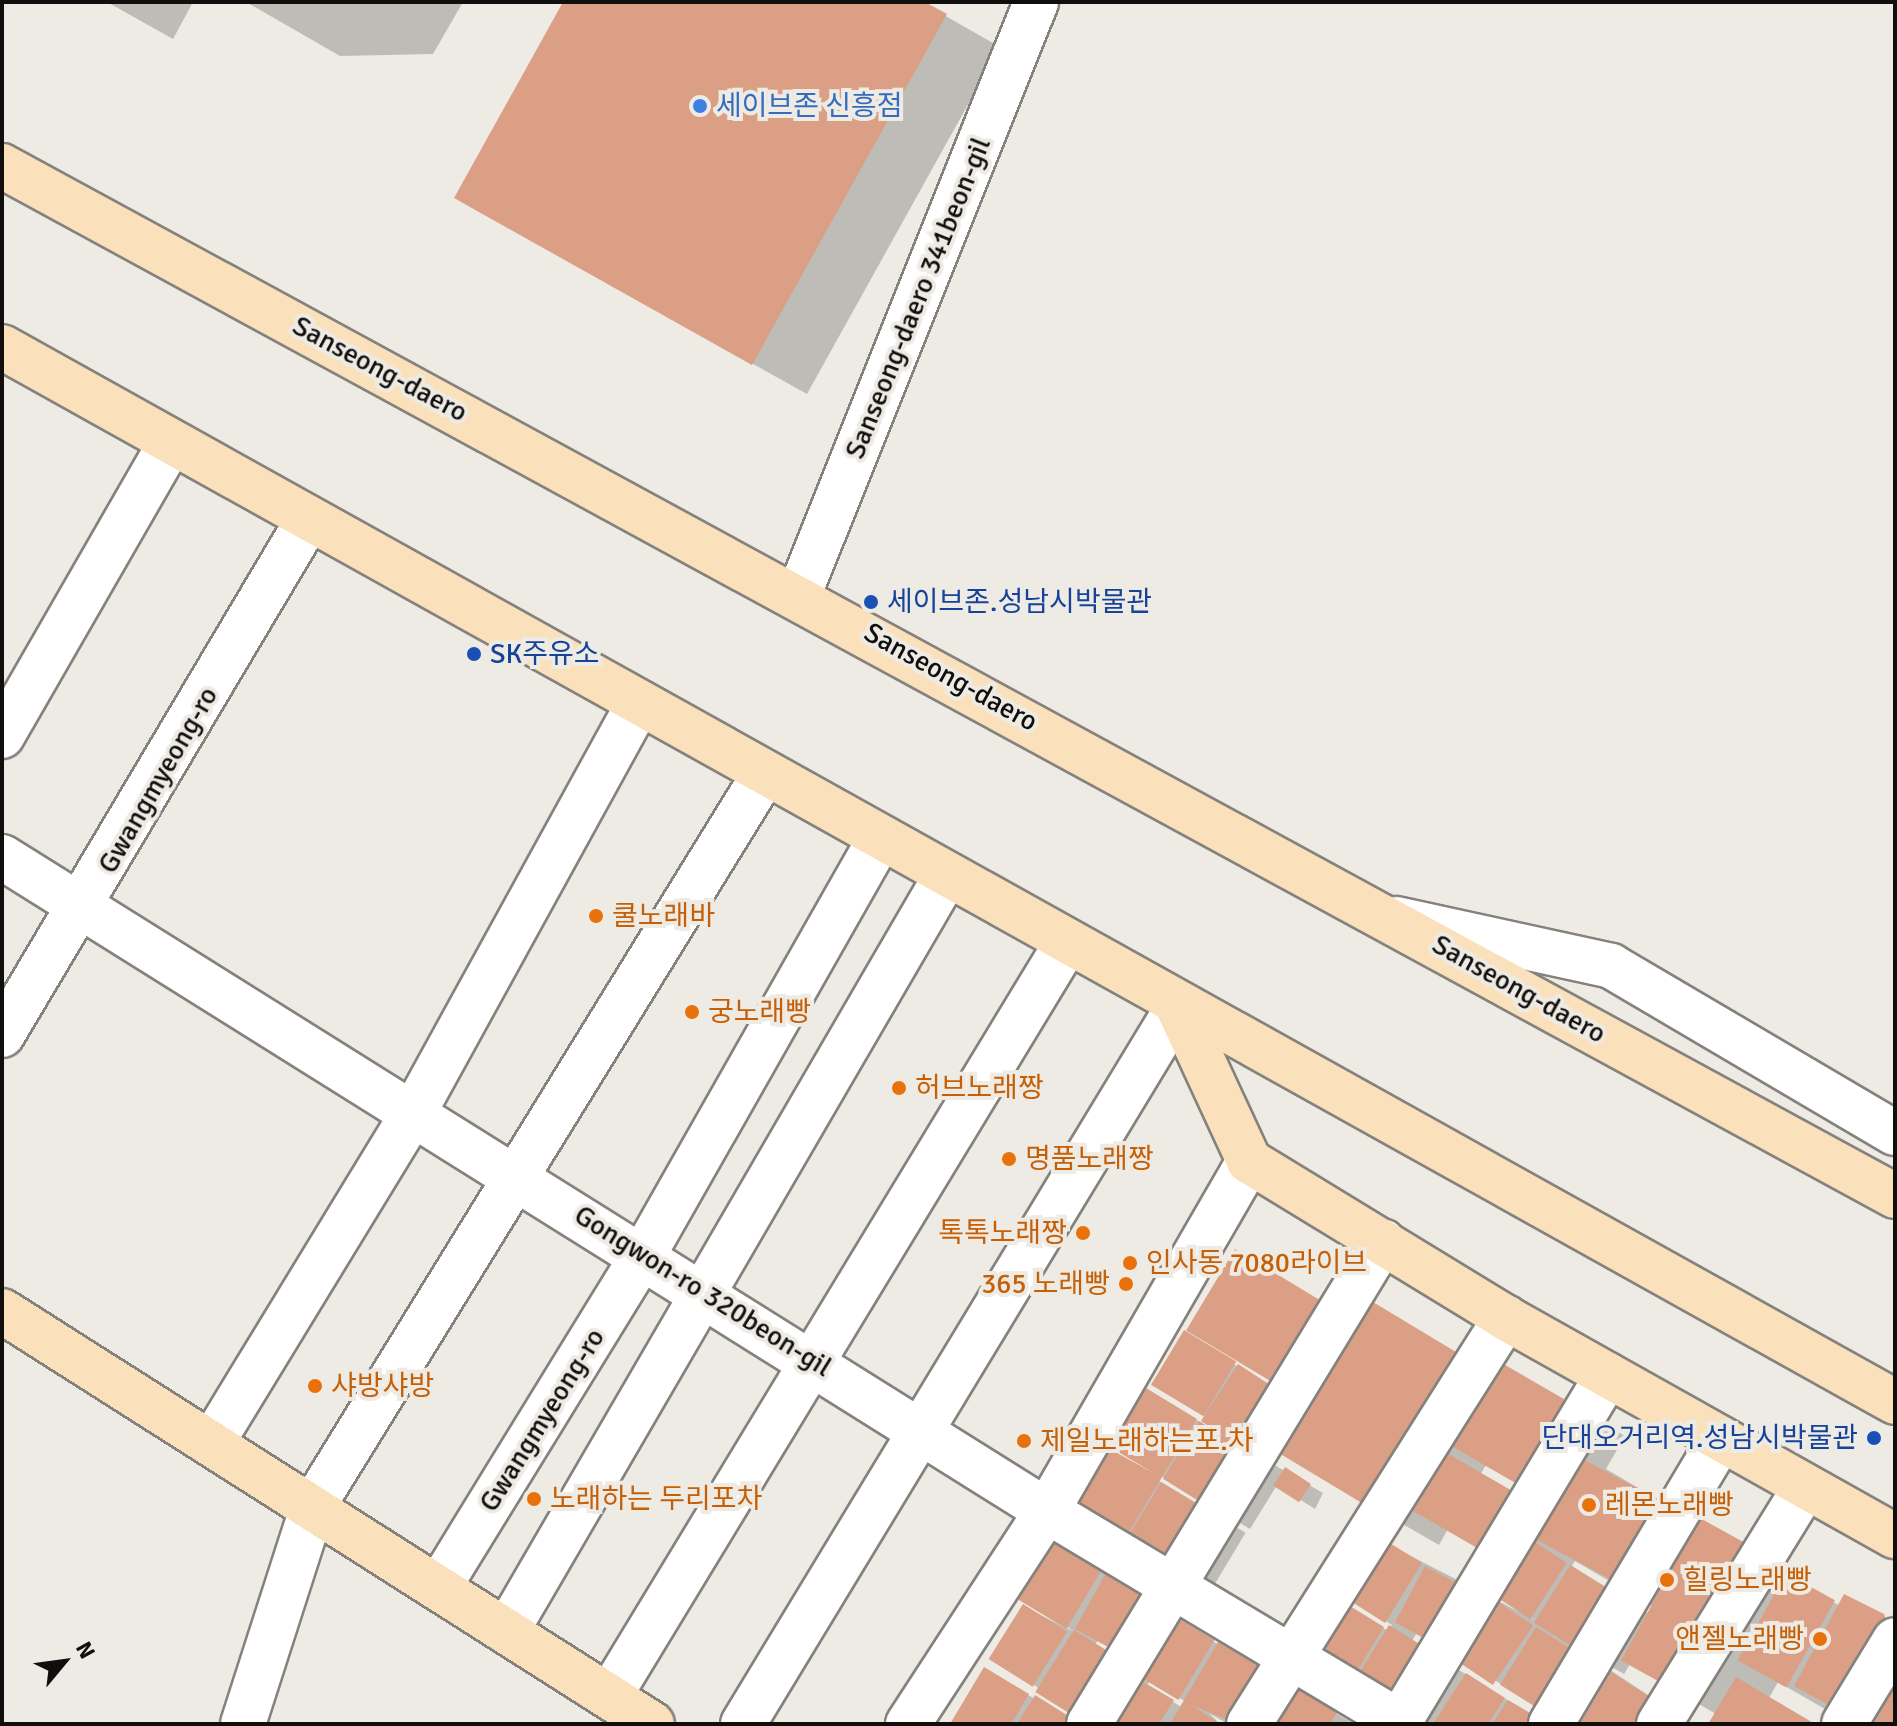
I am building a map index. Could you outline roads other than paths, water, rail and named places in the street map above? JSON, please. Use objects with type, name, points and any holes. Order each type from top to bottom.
[{"type":"main road","name":"Sanseong-daero","points":[[2,166],[799,594],[1895,1196]]},
{"type":"main road","points":[[2,347],[1178,1007],[1895,1402]]},
{"type":"main road","points":[[1178,1007],[1249,1161],[1506,1318],[1895,1536]]},
{"type":"main road","points":[[2,1311],[509,1627],[637,1715]]},
{"type":"street","name":"Sanseong-daero 341beon-gil","points":[[799,594],[1036,2]]},
{"type":"street","points":[[2,736],[171,442]]},
{"type":"street","name":"Gwangmyeong-ro","points":[[2,1035],[84,908],[308,520]]},
{"type":"street","points":[[213,1441],[414,1112],[639,703]]},
{"type":"street","points":[[243,1724],[313,1506],[521,1178],[765,773]]},
{"type":"street","points":[[644,1254],[880,838]]},
{"type":"street","name":"Gongwon-ro 320beon-gil","points":[[2,857],[927,1430],[1047,1511],[1175,1584],[1400,1723]]},
{"type":"street","points":[[509,1627],[708,1294],[946,876]]},
{"type":"street","points":[[1389,917],[1611,966],[1895,1133]]},
{"type":"street","points":[[637,1715],[816,1361],[1066,944]]},
{"type":"street","points":[[743,1724],[927,1430],[1178,1007]]},
{"type":"street","points":[[908,1724],[1047,1511],[1249,1161]]},
{"type":"street","points":[[1089,1724],[1383,1241]]},
{"type":"street","name":"Gwangmyeong-ro","points":[[440,1585],[644,1254]]},
{"type":"street","points":[[1249,1724],[1506,1318]]},
{"type":"street","points":[[1400,1723],[1608,1375]]},
{"type":"street","points":[[1551,1724],[1721,1439]]},
{"type":"street","points":[[1659,1724],[1805,1488]]},
{"type":"street","points":[[1844,1724],[1895,1640]]},
{"type":"place","name":"세이브존 신흥점","points":[[700,106]]},
{"type":"place","name":"세이브존.성남시박물관","points":[[871,602]]},
{"type":"place","name":"SK주유소","points":[[474,654]]},
{"type":"place","name":"쿨노래바","points":[[596,916]]},
{"type":"place","name":"궁노래빵","points":[[692,1012]]},
{"type":"place","name":"허브노래짱","points":[[899,1088]]},
{"type":"place","name":"명품노래짱","points":[[1009,1159]]},
{"type":"place","name":"톡톡노래짱","points":[[1083,1233]]},
{"type":"place","name":"인사동 7080라이브","points":[[1130,1263]]},
{"type":"place","name":"365 노래빵","points":[[1126,1284]]},
{"type":"place","name":"샤방샤방","points":[[315,1386]]},
{"type":"place","name":"단대오거리역.성남시박물관","points":[[1874,1438]]},
{"type":"place","name":"제일노래하는포.차","points":[[1024,1441]]},
{"type":"place","name":"노래하는 두리포차","points":[[534,1499]]},
{"type":"place","name":"레몬노래빵","points":[[1589,1505]]},
{"type":"place","name":"힐링노래빵","points":[[1667,1580]]},
{"type":"place","name":"앤젤노래빵","points":[[1820,1639]]}]
